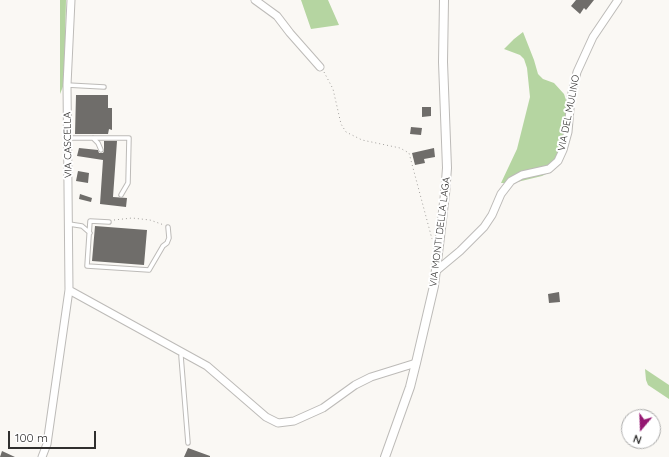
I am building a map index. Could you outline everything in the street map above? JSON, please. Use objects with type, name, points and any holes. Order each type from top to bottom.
[{"type":"street","name":"VIA CASCELLA","points":[[42,457],[47,444],[69,290],[67,85],[70,0]]},
{"type":"street","points":[[255,0],[277,16],[320,67]]},
{"type":"street","name":"VIA MONTI DELLA LAGA","points":[[385,457],[410,387],[433,290],[436,271],[447,178],[443,53],[444,0]]},
{"type":"street","name":"VIA DEL MULINO","points":[[436,271],[460,251],[487,224],[501,194],[511,181],[522,175],[549,169],[558,161],[568,132],[570,100],[577,72],[593,37],[618,0]]},
{"type":"street","points":[[69,290],[207,366],[266,417],[278,423],[294,421],[323,408],[355,385],[371,377],[416,363]]},
{"type":"lane","points":[[67,85],[104,87]]},
{"type":"lane","points":[[68,138],[127,138],[130,140],[128,183],[121,195]]},
{"type":"lane","points":[[92,138],[98,143],[101,150]]},
{"type":"lane","points":[[109,222],[90,221],[87,266],[149,270],[163,246],[167,243],[169,238],[168,227]]},
{"type":"lane","points":[[69,224],[82,226],[90,233]]},
{"type":"lane","points":[[183,352],[181,356],[188,443]]},
{"type":"path","points":[[320,67],[331,84],[340,122],[346,132],[362,140],[400,148],[410,153],[434,244]]},
{"type":"path","points":[[109,222],[132,218],[150,220],[168,227]]},
{"type":"green space","points":[[60,0],[66,0],[64,84],[60,94]]},
{"type":"green space","points":[[301,0],[328,0],[339,25],[311,29]]},
{"type":"green space","points":[[523,32],[538,74],[543,79],[554,83],[564,94],[567,103],[568,125],[562,149],[552,171],[542,176],[513,183],[501,183],[517,149],[530,97],[527,68],[524,59],[520,55],[504,49]]},
{"type":"green space","points":[[645,369],[669,385],[669,399],[648,385]]},
{"type":"building","points":[[576,0],[594,0],[586,10],[584,8],[580,14],[571,6]]},
{"type":"building","points":[[76,95],[108,95],[108,108],[112,108],[112,130],[109,129],[108,134],[75,134]]},
{"type":"building","points":[[422,107],[431,107],[431,116],[422,117]]},
{"type":"building","points":[[411,127],[422,128],[421,135],[410,134]]},
{"type":"building","points":[[104,141],[117,141],[113,197],[127,198],[126,207],[100,204],[103,160],[77,156],[79,148],[98,150],[99,153],[103,153]]},
{"type":"building","points":[[434,148],[435,157],[424,159],[425,163],[415,165],[412,153]]},
{"type":"building","points":[[78,171],[89,173],[88,183],[76,181]]},
{"type":"building","points":[[80,194],[92,198],[91,202],[79,199]]},
{"type":"building","points":[[95,226],[147,230],[144,265],[92,261]]},
{"type":"building","points":[[559,292],[560,302],[549,303],[548,294]]},
{"type":"building","points":[[188,448],[210,456],[210,457],[184,457]]},
{"type":"building","points":[[2,451],[15,457],[0,457]]}]
